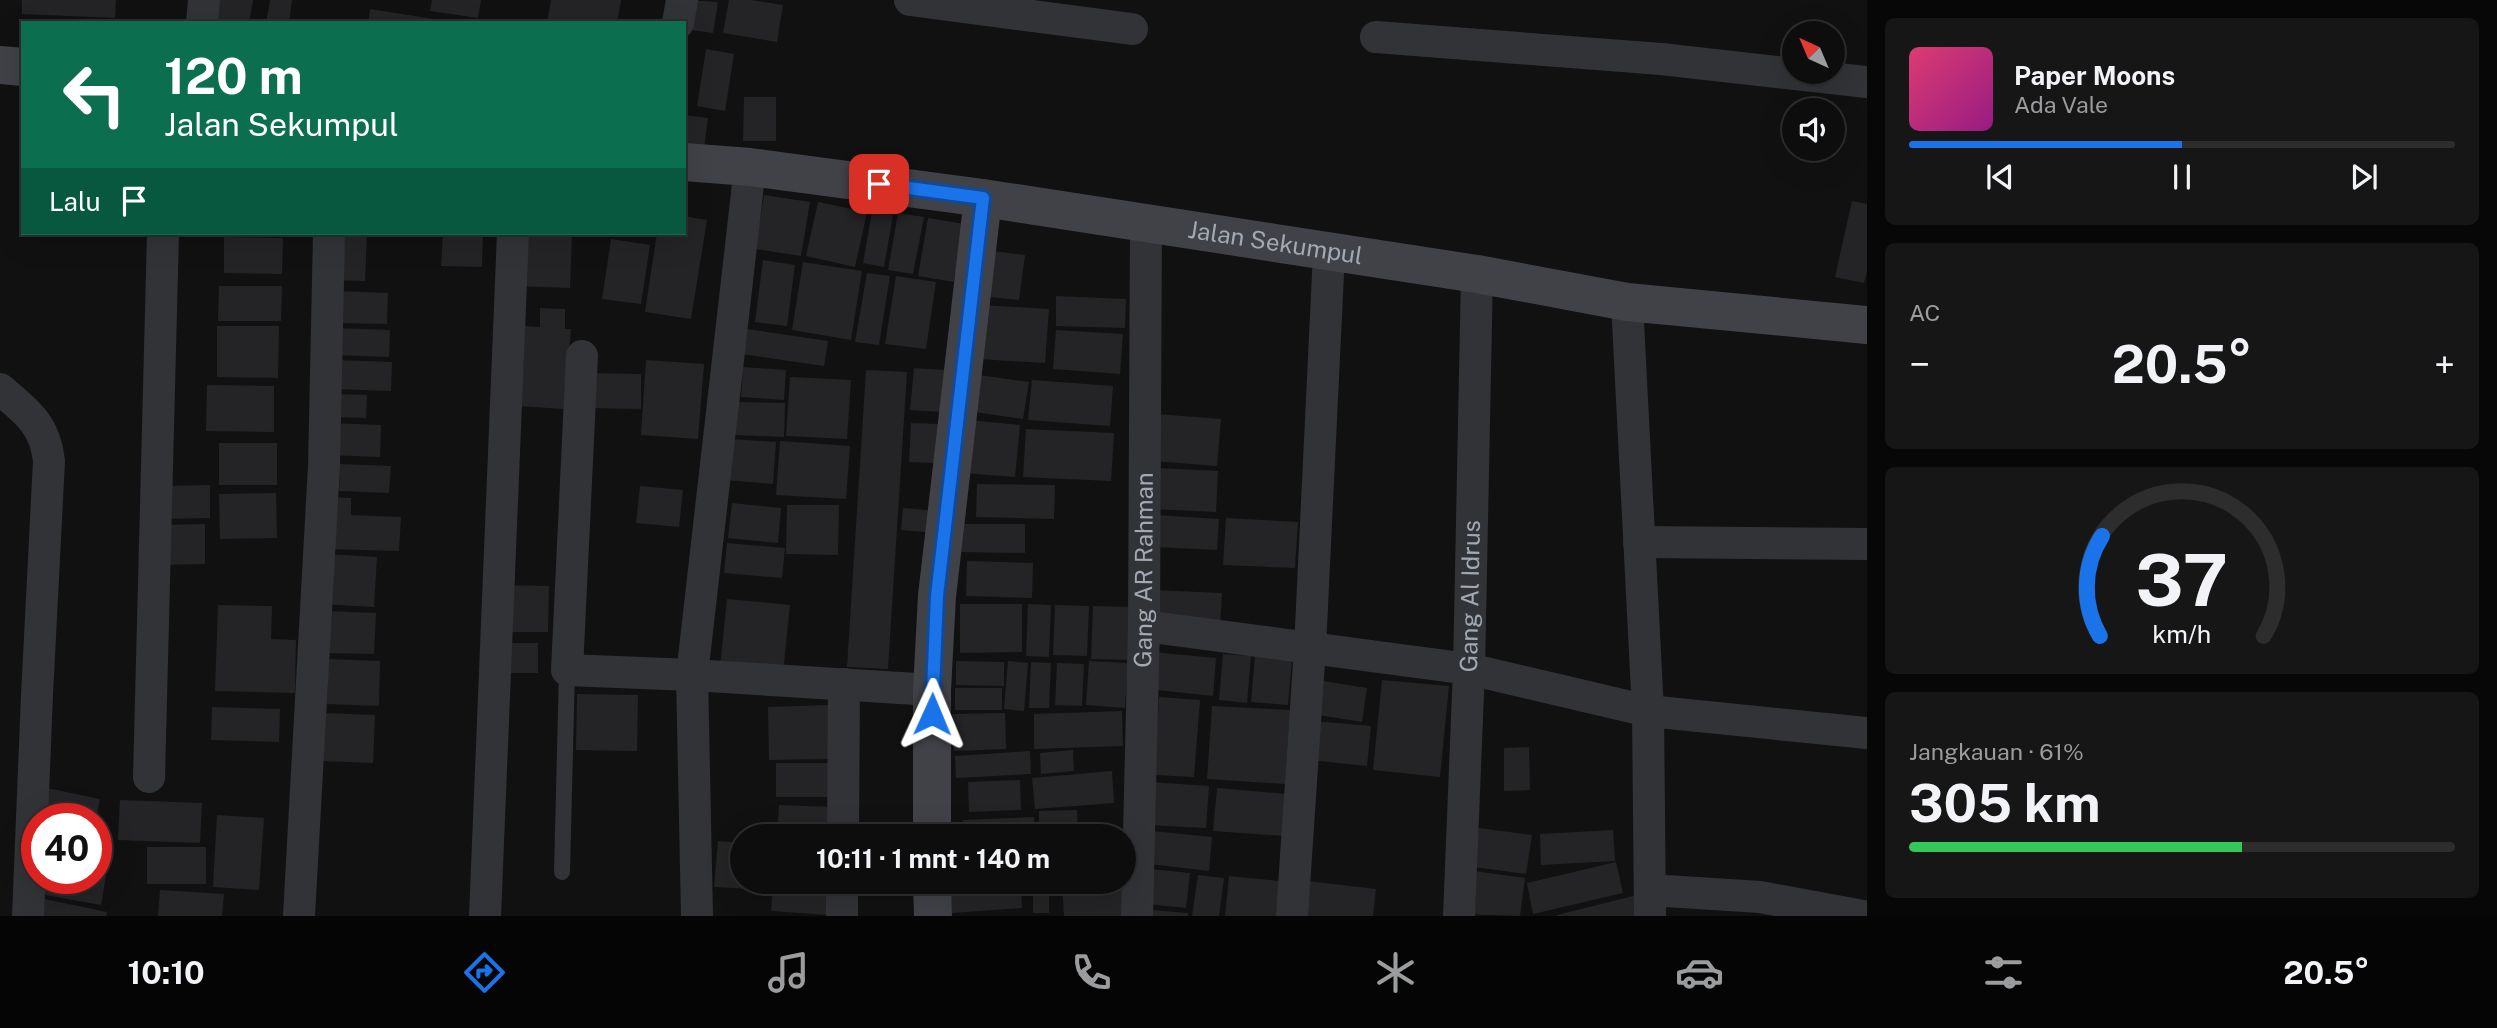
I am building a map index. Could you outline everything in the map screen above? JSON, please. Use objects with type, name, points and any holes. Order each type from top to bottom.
[{"type":"main road","points":[[0,65],[21,66]]},
{"type":"main road","name":"Jalan Sekumpul","points":[[686,162],[750,167],[983,198],[1477,274],[1627,302],[1867,325]]},
{"type":"main road","points":[[932,824],[932,690],[937,596],[983,198]]},
{"type":"main road","points":[[932,894],[933,916]]},
{"type":"street","points":[[202,21],[204,0]]},
{"type":"street","points":[[678,21],[682,0]]},
{"type":"street","points":[[911,0],[1132,29]]},
{"type":"street","points":[[1376,37],[1661,59],[1867,82]]},
{"type":"street","points":[[697,916],[692,675],[750,167]]},
{"type":"street","name":"Gang AR Rahman","points":[[1137,916],[1144,626],[1146,225]]},
{"type":"street","points":[[149,778],[163,235]]},
{"type":"street","points":[[299,916],[324,466],[329,235]]},
{"type":"street","points":[[485,916],[513,235]]},
{"type":"street","points":[[1292,916],[1311,648],[1329,253]]},
{"type":"street","name":"Gang Al Idrus","points":[[1459,916],[1469,668],[1477,274]]},
{"type":"street","points":[[1627,302],[1648,711],[1650,903],[1760,897],[1863,916]]},
{"type":"street","points":[[582,356],[568,670],[932,690]]},
{"type":"street","points":[[0,389],[33,417],[47,443],[49,461],[29,916]]},
{"type":"street","points":[[1639,542],[1867,544]]},
{"type":"street","points":[[1144,626],[1469,668],[1648,711],[1867,733]]},
{"type":"street","points":[[843,824],[844,684]]},
{"type":"street","points":[[842,894],[842,916]]},
{"type":"lane","points":[[562,872],[568,670]]},
{"type":"building","points":[[22,0],[116,0],[115,18],[22,14]]},
{"type":"building","points":[[213,0],[253,0],[249,21],[210,21]]},
{"type":"building","points":[[270,0],[292,0],[289,21],[266,21]]},
{"type":"building","points":[[432,0],[481,0],[478,18],[430,11]]},
{"type":"building","points":[[551,0],[621,0],[617,21],[547,21]]},
{"type":"building","points":[[686,0],[718,2],[713,33],[686,29]]},
{"type":"building","points":[[729,0],[783,5],[777,42],[723,33]]},
{"type":"building","points":[[370,9],[440,20],[440,21],[368,21]]},
{"type":"building","points":[[706,49],[734,54],[725,111],[697,106]]},
{"type":"building","points":[[744,97],[776,97],[776,141],[743,141]]},
{"type":"building","points":[[686,115],[708,118],[704,148],[686,146]]},
{"type":"building","points":[[764,195],[810,202],[801,256],[755,249]]},
{"type":"building","points":[[1852,201],[1867,204],[1867,271],[1864,283],[1835,277]]},
{"type":"building","points":[[818,202],[867,212],[855,267],[806,256]]},
{"type":"building","points":[[872,212],[893,215],[884,267],[863,263]]},
{"type":"building","points":[[898,213],[924,217],[913,274],[888,270]]},
{"type":"building","points":[[686,216],[707,220],[691,319],[645,312],[657,235],[686,235]]},
{"type":"building","points":[[928,218],[964,224],[954,282],[918,276]]},
{"type":"building","points":[[333,235],[367,235],[365,281],[332,280]]},
{"type":"building","points":[[443,235],[483,235],[482,267],[441,266]]},
{"type":"building","points":[[518,235],[572,235],[570,288],[516,286]]},
{"type":"building","points":[[224,237],[283,238],[282,274],[224,273]]},
{"type":"building","points":[[611,239],[650,245],[641,304],[602,299]]},
{"type":"building","points":[[985,250],[1025,255],[1019,300],[980,296]]},
{"type":"building","points":[[763,260],[795,265],[787,326],[755,322]]},
{"type":"building","points":[[803,262],[862,271],[851,340],[792,330]]},
{"type":"building","points":[[867,273],[890,276],[879,345],[855,342]]},
{"type":"building","points":[[896,276],[936,282],[926,349],[885,344]]},
{"type":"building","points":[[219,286],[282,286],[281,321],[218,321]]},
{"type":"building","points":[[337,291],[388,293],[387,324],[336,323]]},
{"type":"building","points":[[1056,296],[1126,299],[1125,328],[1056,326]]},
{"type":"building","points":[[982,305],[1049,309],[1045,363],[978,359]]},
{"type":"building","points":[[540,308],[565,309],[565,329],[571,329],[564,409],[517,406],[523,326],[540,327]]},
{"type":"building","points":[[217,326],[279,326],[278,378],[217,377]]},
{"type":"building","points":[[334,328],[390,330],[389,357],[333,355]]},
{"type":"building","points":[[747,329],[828,341],[824,366],[742,354]]},
{"type":"building","points":[[1056,330],[1123,334],[1120,374],[1053,369]]},
{"type":"building","points":[[335,360],[392,362],[391,391],[334,389]]},
{"type":"building","points":[[646,360],[704,364],[698,439],[641,435]]},
{"type":"building","points":[[743,367],[786,370],[784,400],[741,397]]},
{"type":"building","points":[[914,368],[944,370],[941,412],[910,410]]},
{"type":"building","points":[[866,370],[907,372],[888,669],[847,667]]},
{"type":"building","points":[[591,373],[641,374],[641,409],[591,408]]},
{"type":"building","points":[[972,374],[1029,382],[1023,419],[967,411]]},
{"type":"building","points":[[790,377],[851,380],[847,439],[786,436]]},
{"type":"building","points":[[1032,380],[1113,386],[1110,426],[1028,420]]},
{"type":"building","points":[[207,385],[274,386],[274,432],[206,431]]},
{"type":"building","points":[[331,394],[367,395],[366,418],[330,417]]},
{"type":"building","points":[[737,402],[785,403],[784,437],[735,435]]},
{"type":"building","points":[[1157,414],[1221,419],[1217,466],[1153,461]]},
{"type":"building","points":[[968,420],[1020,425],[1015,477],[963,473]]},
{"type":"building","points":[[330,423],[381,425],[380,457],[328,455]]},
{"type":"building","points":[[911,423],[938,424],[936,463],[909,462]]},
{"type":"building","points":[[1026,429],[1114,433],[1111,481],[1023,477]]},
{"type":"building","points":[[730,439],[776,442],[773,484],[726,480]]},
{"type":"building","points":[[780,441],[850,446],[846,499],[776,495]]},
{"type":"building","points":[[219,443],[277,443],[277,485],[219,485]]},
{"type":"building","points":[[340,464],[391,466],[389,493],[339,491]]},
{"type":"building","points":[[1156,468],[1218,471],[1216,512],[1153,509]]},
{"type":"building","points":[[977,484],[1055,485],[1054,519],[976,517]]},
{"type":"building","points":[[210,485],[210,518],[161,519],[161,486]]},
{"type":"building","points":[[640,486],[683,490],[679,527],[636,523]]},
{"type":"building","points":[[276,493],[277,538],[220,539],[219,494]]},
{"type":"building","points":[[323,497],[351,498],[351,515],[401,517],[399,551],[328,549]]},
{"type":"building","points":[[732,503],[781,508],[778,543],[728,538]]},
{"type":"building","points":[[787,505],[839,505],[838,555],[786,554]]},
{"type":"building","points":[[903,508],[938,511],[936,533],[901,530]]},
{"type":"building","points":[[1156,515],[1219,519],[1217,550],[1154,547]]},
{"type":"building","points":[[1226,518],[1298,522],[1295,568],[1223,565]]},
{"type":"building","points":[[205,524],[205,564],[159,565],[159,525]]},
{"type":"building","points":[[961,524],[1025,524],[1025,553],[961,552]]},
{"type":"building","points":[[727,543],[785,548],[782,578],[724,573]]},
{"type":"building","points":[[325,554],[377,557],[374,607],[322,604]]},
{"type":"building","points":[[967,561],[1033,563],[1032,598],[966,596]]},
{"type":"building","points":[[501,585],[549,586],[548,632],[500,632]]},
{"type":"building","points":[[1153,590],[1222,593],[1220,627],[1151,623]]},
{"type":"building","points":[[727,599],[790,605],[783,673],[720,667]]},
{"type":"building","points":[[960,604],[1022,604],[1022,652],[960,653]]},
{"type":"building","points":[[1028,604],[1051,605],[1049,657],[1026,656]]},
{"type":"building","points":[[218,605],[272,606],[271,639],[296,640],[295,693],[215,691]]},
{"type":"building","points":[[1055,605],[1089,606],[1087,656],[1053,655]]},
{"type":"building","points":[[1093,606],[1131,607],[1129,660],[1091,659]]},
{"type":"building","points":[[325,611],[376,613],[374,654],[324,653]]},
{"type":"building","points":[[501,643],[538,643],[538,673],[501,673]]},
{"type":"building","points":[[1152,652],[1216,658],[1213,696],[1148,689]]},
{"type":"building","points":[[1223,654],[1251,656],[1247,703],[1219,700]]},
{"type":"building","points":[[1255,656],[1292,660],[1288,705],[1251,702]]},
{"type":"building","points":[[328,659],[380,661],[379,706],[327,704]]},
{"type":"building","points":[[956,661],[1004,662],[1004,686],[956,685]]},
{"type":"building","points":[[1008,661],[1028,663],[1024,711],[1004,709]]},
{"type":"building","points":[[1089,661],[1128,663],[1125,708],[1086,705]]},
{"type":"building","points":[[1031,662],[1051,663],[1049,708],[1029,708]]},
{"type":"building","points":[[1057,663],[1084,664],[1082,706],[1055,705]]},
{"type":"building","points":[[1317,680],[1367,688],[1362,722],[1312,714]]},
{"type":"building","points":[[1382,680],[1449,686],[1440,777],[1373,770]]},
{"type":"building","points":[[955,688],[1002,688],[1002,710],[955,710]]},
{"type":"building","points":[[577,694],[638,695],[637,751],[576,750]]},
{"type":"building","points":[[1159,697],[1200,700],[1194,777],[1154,775]]},
{"type":"building","points":[[830,705],[831,759],[769,760],[768,707]]},
{"type":"building","points":[[1212,706],[1290,710],[1285,784],[1207,779]]},
{"type":"building","points":[[212,707],[280,709],[279,742],[211,740]]},
{"type":"building","points":[[1122,711],[1123,746],[1034,749],[1034,714]]},
{"type":"building","points":[[322,713],[375,715],[373,763],[320,761]]},
{"type":"building","points":[[1005,713],[1006,749],[954,751],[952,714]]},
{"type":"building","points":[[1314,721],[1371,726],[1367,766],[1310,760]]},
{"type":"building","points":[[1529,747],[1530,790],[1504,791],[1504,748]]},
{"type":"building","points":[[1073,750],[1074,771],[1041,774],[1040,753]]},
{"type":"building","points":[[1030,751],[1031,774],[956,778],[955,756]]},
{"type":"building","points":[[776,763],[831,763],[831,797],[776,797]]},
{"type":"building","points":[[1112,771],[1114,803],[1035,809],[1032,778]]},
{"type":"building","points":[[1020,780],[1021,810],[969,812],[968,782]]},
{"type":"building","points":[[1150,782],[1209,786],[1206,828],[1147,825]]},
{"type":"building","points":[[47,788],[100,799],[99,803],[44,803]]},
{"type":"building","points":[[1217,788],[1287,794],[1284,836],[1213,831]]},
{"type":"building","points":[[120,800],[202,803],[200,843],[118,840]]},
{"type":"building","points":[[779,805],[832,807],[831,824],[778,824]]},
{"type":"building","points":[[1077,810],[1078,824],[1039,824],[1039,811]]},
{"type":"building","points":[[217,815],[264,818],[259,890],[213,887]]},
{"type":"building","points":[[1034,817],[1034,824],[963,824],[963,820]]},
{"type":"building","points":[[1472,827],[1532,835],[1526,874],[1466,866]]},
{"type":"building","points":[[1613,830],[1615,861],[1541,865],[1540,834]]},
{"type":"building","points":[[1152,831],[1212,837],[1209,871],[1149,864]]},
{"type":"building","points":[[718,841],[730,842],[730,888],[714,887]]},
{"type":"building","points":[[147,847],[206,847],[206,884],[147,884]]},
{"type":"building","points":[[1616,862],[1623,893],[1533,914],[1527,883]]},
{"type":"building","points":[[1151,869],[1190,873],[1186,908],[1147,904]]},
{"type":"building","points":[[1467,870],[1525,878],[1520,916],[1461,914]]},
{"type":"building","points":[[1198,875],[1224,878],[1219,916],[1192,916]]},
{"type":"building","points":[[1229,876],[1290,882],[1287,916],[1225,916]]},
{"type":"building","points":[[1299,880],[1376,889],[1373,916],[1296,916]]},
{"type":"building","points":[[160,890],[224,894],[222,916],[158,916]]},
{"type":"building","points":[[40,894],[103,894],[101,905]]},
{"type":"building","points":[[772,894],[831,894],[830,915],[771,911]]},
{"type":"building","points":[[951,894],[1021,894],[1022,908],[952,913]]},
{"type":"building","points":[[1033,894],[1049,894],[1049,913],[1033,913]]},
{"type":"building","points":[[1063,894],[1124,894],[1125,916],[1064,916]]},
{"type":"building","points":[[1637,895],[1637,916],[1557,916],[1557,915]]},
{"type":"building","points":[[40,898],[107,912],[106,916],[36,916]]},
{"type":"building","points":[[1151,910],[1188,913],[1188,916],[1151,916]]},
{"type":"route","points":[[879,184],[983,198],[937,596],[932,714]]}]
